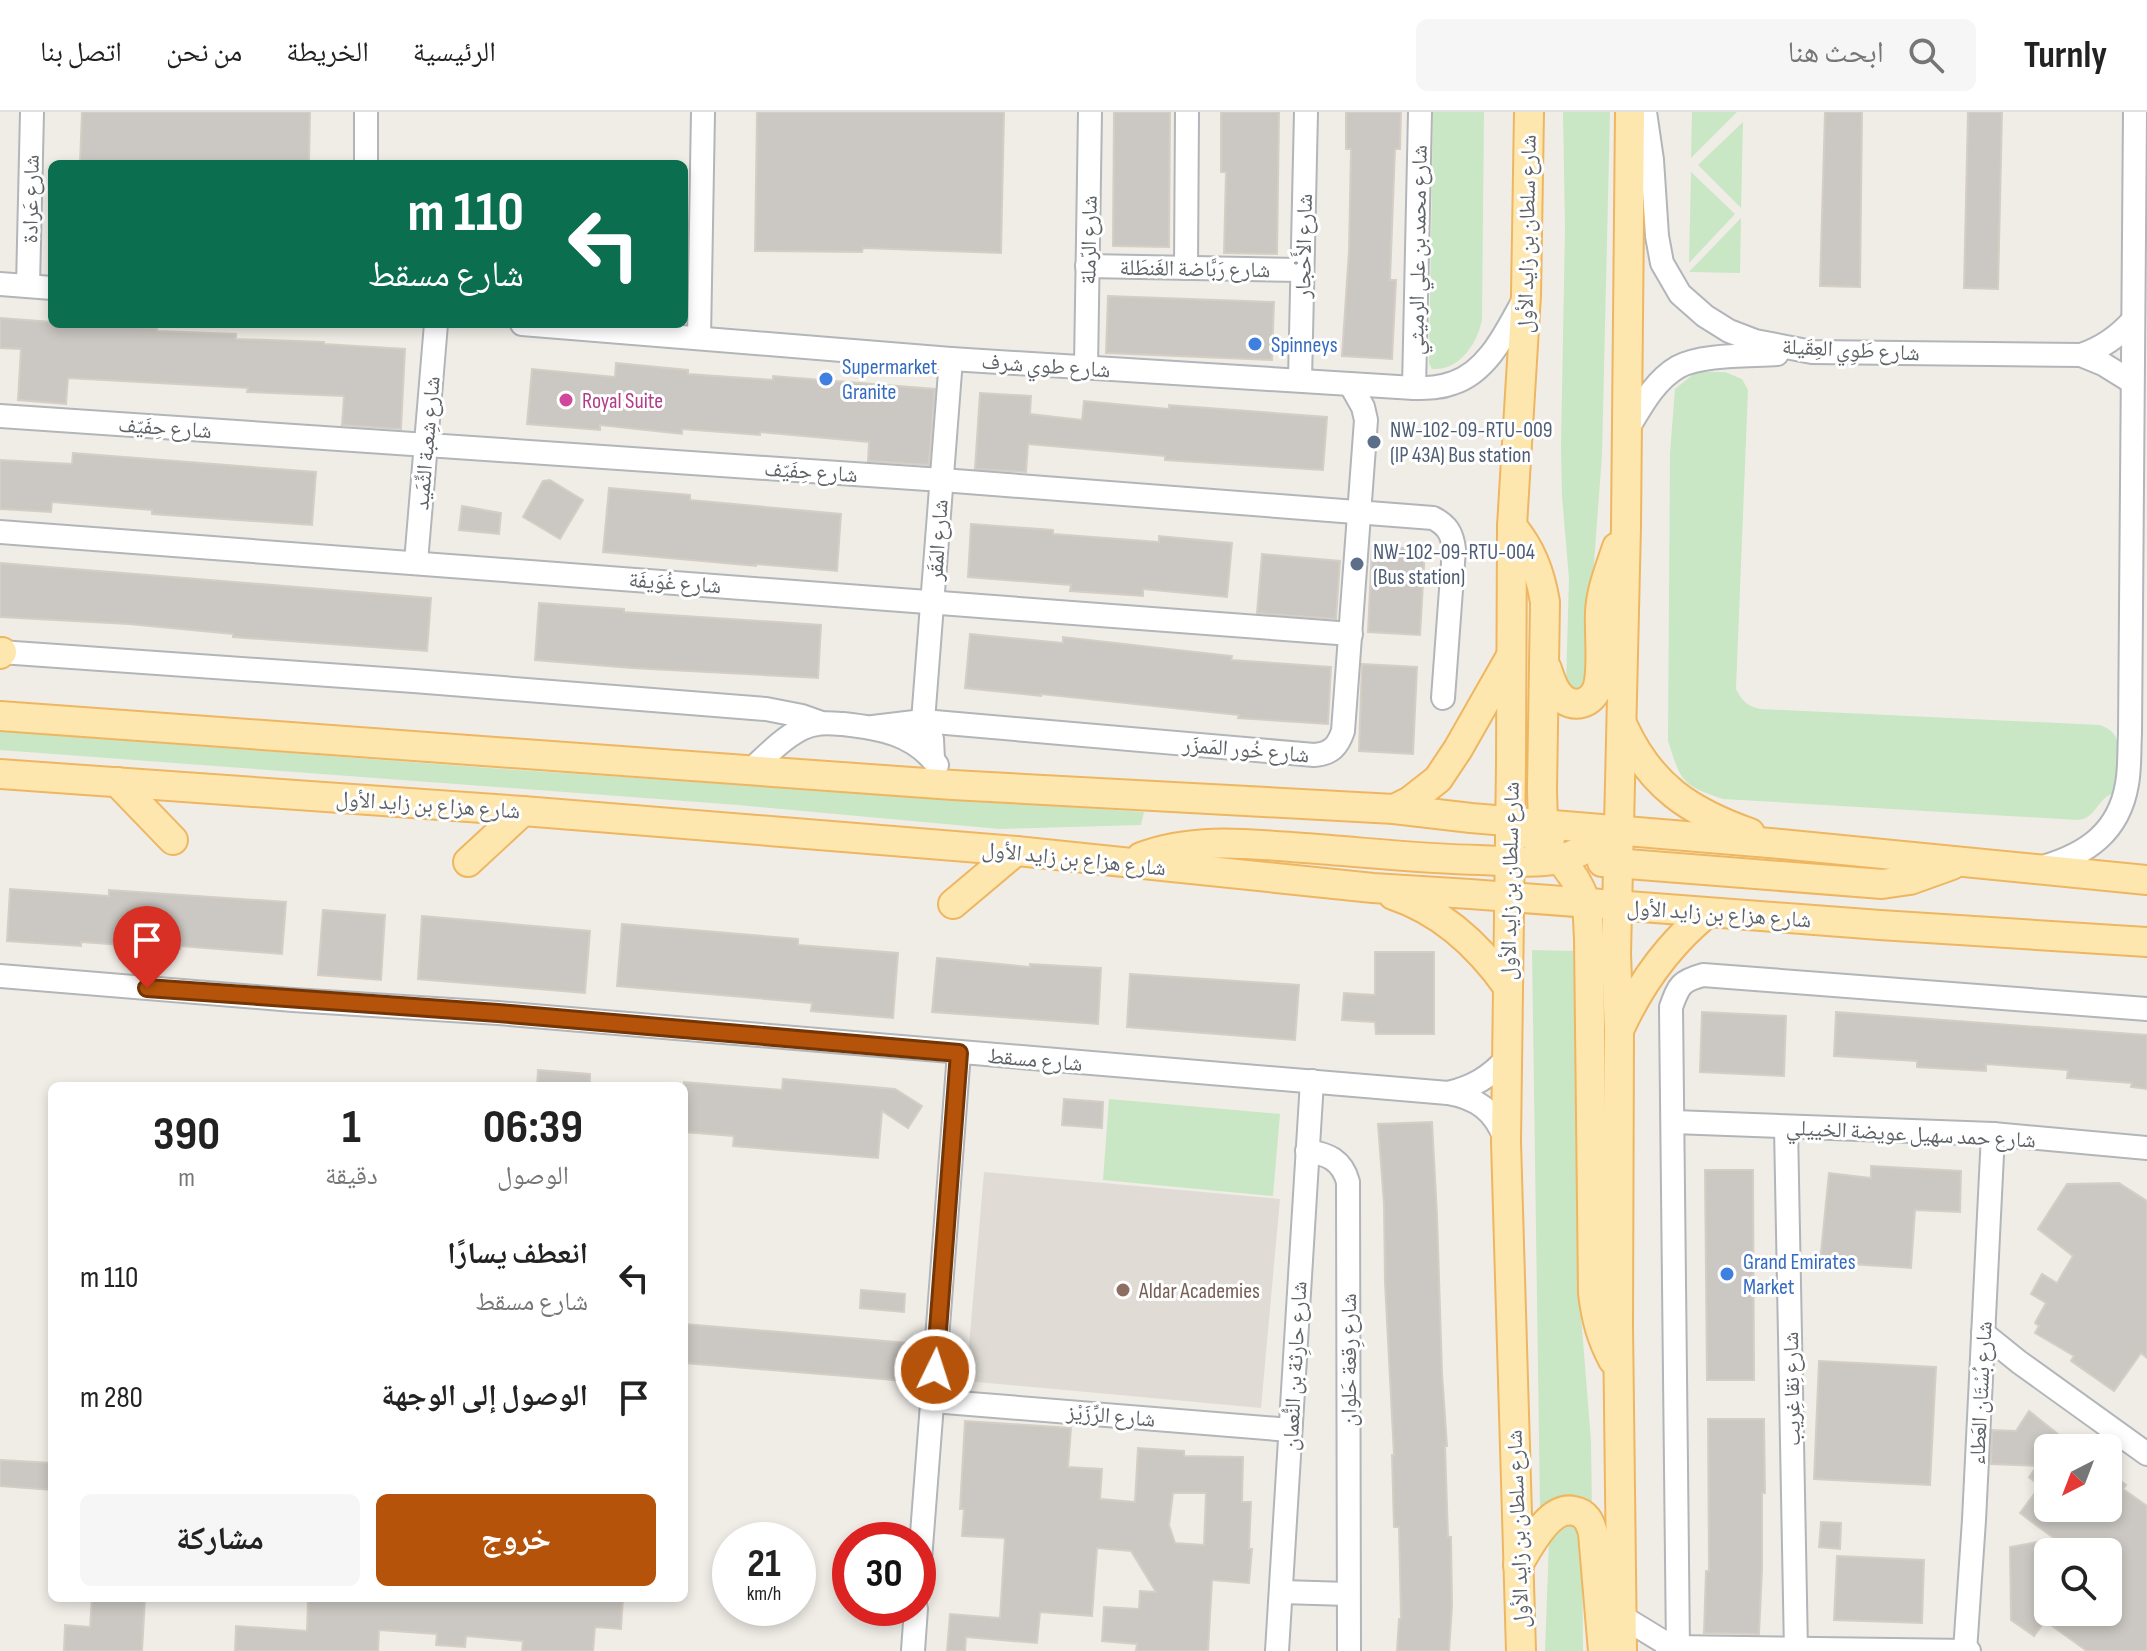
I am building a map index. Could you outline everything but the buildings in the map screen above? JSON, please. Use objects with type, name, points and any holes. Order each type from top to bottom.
[{"type":"main road","name":"شارع سلطان بن زايد الأول","points":[[1521,1651],[1506,1142],[1512,526],[1526,295],[1529,112]]},
{"type":"main road","points":[[1622,1651],[1616,954],[1626,526],[1630,112]]},
{"type":"main road","points":[[1512,526],[1535,561],[1545,602],[1543,824],[1586,903],[1593,1293],[1596,1319],[1619,1372]]},
{"type":"main road","points":[[1545,664],[1561,698],[1578,704],[1594,696],[1599,679],[1600,608],[1610,567],[1626,526]]},
{"type":"main road","points":[[1394,809],[1410,801],[1438,779],[1511,655]]},
{"type":"main road","points":[[0,716],[953,785],[1394,809],[2147,880]]},
{"type":"main road","points":[[1621,723],[1641,761],[1668,791],[1713,818],[1781,844]]},
{"type":"main road","name":"شارع هزاع بن زايد الأول","points":[[0,774],[523,811],[1016,851],[1373,888],[2147,942]]},
{"type":"main road","points":[[117,782],[173,840]]},
{"type":"main road","points":[[468,862],[523,811]]},
{"type":"main road","points":[[1510,821],[1536,838],[1580,880],[1617,906]]},
{"type":"main road","points":[[1509,897],[1619,831]]},
{"type":"main road","points":[[1129,863],[1167,849],[1242,843],[1456,859],[1593,862],[1882,884],[1935,873],[1960,862]]},
{"type":"main road","points":[[953,904],[1016,851]]},
{"type":"main road","points":[[1373,888],[1406,899],[1437,916],[1481,952],[1508,987]]},
{"type":"main road","points":[[1619,1030],[1632,1003],[1664,954],[1707,913]]},
{"type":"main road","points":[[1518,1565],[1556,1513],[1573,1510],[1589,1521],[1593,1533],[1603,1651]]},
{"type":"street","name":"شارع عَرادة","points":[[28,286],[32,112]]},
{"type":"street","points":[[366,112],[366,160]]},
{"type":"street","points":[[699,338],[703,112]]},
{"type":"street","name":"شارع الرّملة","points":[[1086,367],[1090,112]]},
{"type":"street","points":[[1186,268],[1187,112]]},
{"type":"street","name":"شارع الأَحْجار","points":[[1300,380],[1306,112]]},
{"type":"street","name":"شارع محمد بن علي الرميثي","points":[[1414,388],[1420,112]]},
{"type":"street","name":"شارع طَوِي العِقَيلة","points":[[1645,112],[1662,263],[1680,294],[1705,316],[1729,331],[1755,341],[1812,352],[2081,355],[2132,382]]},
{"type":"street","points":[[2034,869],[2061,862],[2086,850],[2106,832],[2120,809],[2128,783],[2135,112]]},
{"type":"street","name":"شارع رَبَّاضة الغَنطَلة","points":[[1087,266],[1302,270]]},
{"type":"street","points":[[0,284],[48,288]]},
{"type":"street","name":"شارع طوي شرف","points":[[573,328],[951,359],[1414,388],[1456,383],[1474,372],[1493,350],[1526,295]]},
{"type":"street","name":"شارع طَوِي العِقَيلة","points":[[2081,355],[2105,345],[2133,320]]},
{"type":"street","name":"شارع شِعبة الثِّمَيد","points":[[416,562],[436,328]]},
{"type":"street","points":[[1627,430],[1657,384],[1675,368],[1686,363],[1741,355],[1812,352]]},
{"type":"street","name":"شارع المَقَر","points":[[933,759],[932,739],[923,721],[951,359]]},
{"type":"street","name":"شارع خُور المَمزَر","points":[[873,727],[923,721],[1305,754],[1324,754],[1332,750],[1343,731],[1366,420],[1363,407],[1350,384]]},
{"type":"street","points":[[1366,420],[1389,387]]},
{"type":"street","name":"شارع حِفَيّف","points":[[0,416],[942,480],[1433,518],[1449,530],[1454,549],[1443,698]]},
{"type":"street","name":"شارع غُوَيفَة","points":[[0,532],[1351,634]]},
{"type":"street","points":[[1,652],[766,709],[819,722],[873,727],[907,739],[933,759],[953,785]]},
{"type":"street","points":[[752,769],[790,736],[819,722]]},
{"type":"street","points":[[1673,1649],[1674,1122],[1671,1007],[1677,990],[1685,980],[1703,975],[2147,1009]]},
{"type":"street","name":"شارع مسقط","points":[[0,976],[498,1013],[1448,1093],[1471,1099],[1491,1113],[1506,1142]]},
{"type":"street","points":[[923,1522],[959,1053]]},
{"type":"street","name":"شارع مسقط","points":[[1448,1093],[1481,1082],[1507,1058]]},
{"type":"street","name":"شارع حارِثة بن النُّعمان","points":[[1277,1651],[1312,1081]]},
{"type":"street","name":"شارع حمد سهيل عويضة الخييلي","points":[[1674,1122],[1993,1134],[2144,1150]]},
{"type":"street","name":"شارع نِقا غِريب","points":[[1786,1127],[1796,1650]]},
{"type":"street","name":"شارع بُسْتَان العَطاء","points":[[1966,1651],[1993,1134]]},
{"type":"street","name":"شارع رِقعة حَلوان","points":[[1307,1151],[1334,1159],[1348,1182],[1349,1651]]},
{"type":"street","points":[[1983,1333],[2147,1454]]},
{"type":"street","points":[[1981,1380],[2010,1367],[2031,1371]]},
{"type":"street","name":"شارع الرِّزَيْز","points":[[933,1401],[1290,1430]]},
{"type":"street","points":[[1282,1592],[1348,1594]]},
{"type":"street","points":[[1621,1616],[1673,1649],[1966,1651]]},
{"type":"street","points":[[913,1651],[915,1626]]},
{"type":"shaded area","name":"Aldar Academies","points":[[984,1172],[1280,1199],[1261,1408],[966,1381]]},
{"type":"green space","points":[[1433,112],[1484,112],[1482,320],[1471,347],[1458,361],[1450,366],[1432,369],[1429,363]]},
{"type":"green space","points":[[1563,112],[1610,112],[1602,455],[1589,684],[1575,695],[1566,685],[1569,579],[1562,496]]},
{"type":"green space","points":[[1692,112],[1737,112],[1691,158]]},
{"type":"green space","points":[[1743,122],[1741,208],[1698,165]]},
{"type":"green space","points":[[1691,172],[1735,214],[1689,263]]},
{"type":"green space","points":[[1741,218],[1740,273],[1689,272]]},
{"type":"green space","points":[[1696,372],[1725,372],[1742,379],[1748,390],[1736,689],[1743,700],[1760,709],[2100,725],[2115,736],[2117,743],[2114,793],[2103,799],[2089,816],[2078,820],[1723,799],[1699,790],[1685,780],[1668,741],[1670,453],[1675,389]]},
{"type":"green space","points":[[0,731],[1144,812],[1141,825],[1000,829],[738,805],[0,750]]},
{"type":"green space","points":[[1532,950],[1576,951],[1580,1303],[1591,1441],[1592,1512],[1552,1502],[1540,1508]]},
{"type":"green space","points":[[1109,1099],[1280,1114],[1273,1196],[1103,1180]]},
{"type":"green space","points":[[1573,1524],[1580,1530],[1582,1539],[1583,1651],[1545,1651],[1549,1541],[1555,1525]]},
{"type":"place","name":"Spinneys","points":[[1255,344]]},
{"type":"place","name":"Supermarket Granite","points":[[826,379]]},
{"type":"place","name":"Royal Suite","points":[[566,400]]},
{"type":"place","name":"NW-102-09-RTU-009 (IP 43A) Bus station","points":[[1374,442]]},
{"type":"place","name":"NW-102-09-RTU-004 (Bus station)","points":[[1357,564]]},
{"type":"place","name":"Grand Emirates Market","points":[[1727,1274]]},
{"type":"place","name":"Aldar Academies","points":[[1123,1290]]},
{"type":"route","points":[[147,988],[498,1013],[959,1053],[935,1370]]}]
